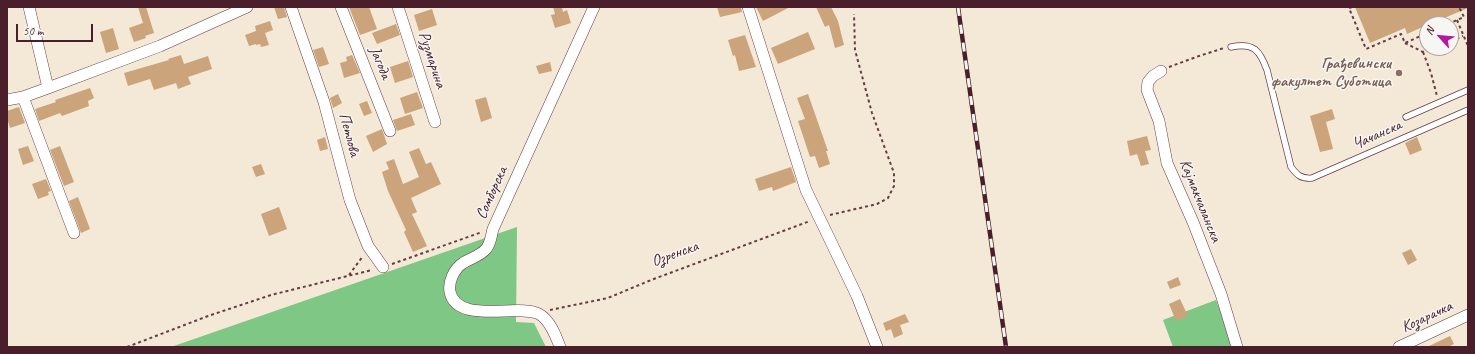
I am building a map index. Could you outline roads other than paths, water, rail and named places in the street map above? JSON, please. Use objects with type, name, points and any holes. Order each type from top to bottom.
[{"type":"street","points":[[29,7],[48,88]]},
{"type":"street","points":[[7,100],[23,97],[160,46],[247,7]]},
{"type":"street","name":"Петлова","points":[[292,7],[324,102],[350,200],[368,246],[383,267]]},
{"type":"street","name":"Јагода","points":[[341,7],[390,131]]},
{"type":"street","name":"Рузмарина","points":[[398,7],[435,122]]},
{"type":"street","name":"Сомборска","points":[[560,347],[555,333],[538,314],[529,312],[470,310],[458,305],[452,297],[450,286],[452,276],[463,263],[485,251],[490,243],[493,229],[594,7]]},
{"type":"street","points":[[748,7],[806,190],[857,296],[877,347]]},
{"type":"street","name":"Кајмакчаланска","points":[[1161,71],[1153,76],[1148,82],[1147,90],[1159,121],[1167,163],[1198,236],[1220,294],[1237,347]]},
{"type":"street","points":[[23,97],[74,233]]},
{"type":"street","name":"Козарачка","points":[[1399,347],[1468,315]]},
{"type":"lane","name":"Чачанска","points":[[1231,47],[1241,45],[1248,46],[1256,50],[1262,57],[1267,70],[1291,167],[1297,175],[1304,179],[1312,178],[1468,110]]},
{"type":"lane","points":[[1406,117],[1468,90]]},
{"type":"railway","points":[[958,7],[1006,347]]},
{"type":"place","name":"Грађевински факултет Суботица","points":[[1399,73]]}]
